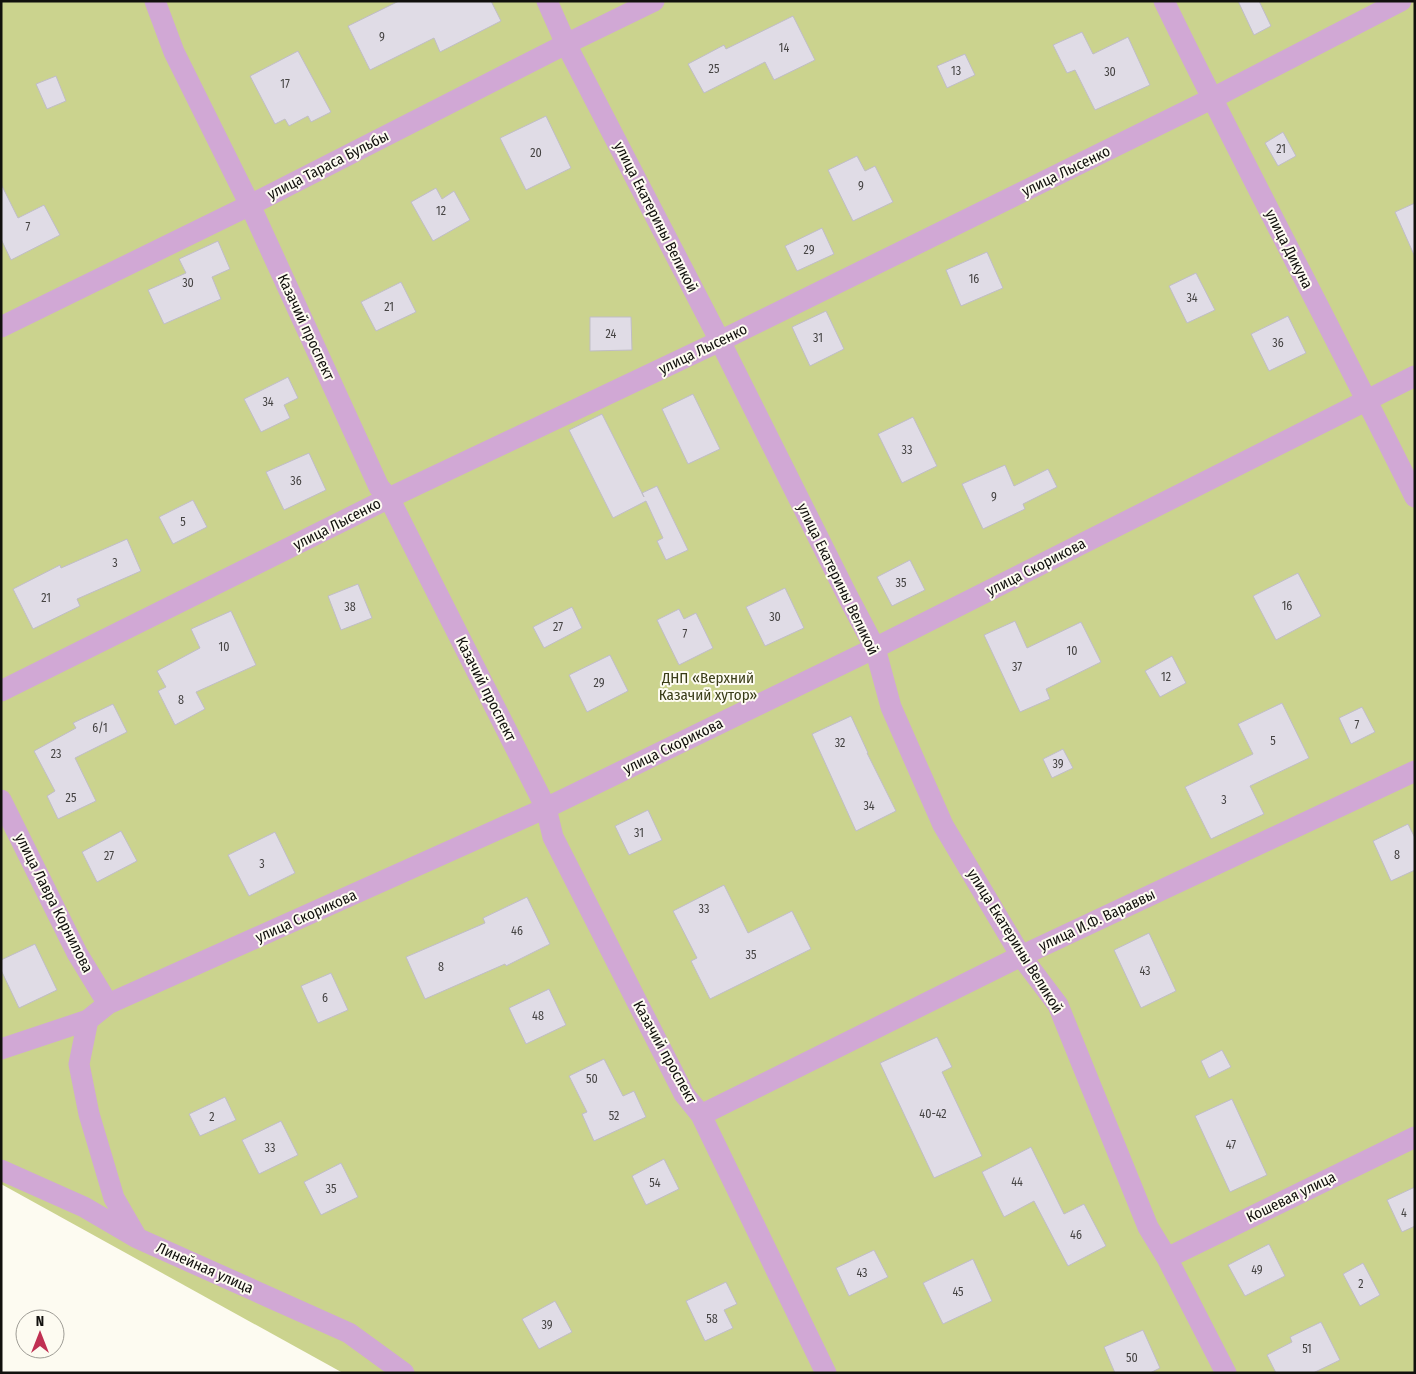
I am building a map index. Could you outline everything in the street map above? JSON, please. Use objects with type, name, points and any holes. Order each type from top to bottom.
[{"type":"street","name":"Казачий проспект","points":[[154,1],[174,52],[250,205],[379,487],[389,498],[546,808],[553,837],[684,1094],[701,1115],[826,1373]]},
{"type":"street","name":"улица Екатерины Великой","points":[[547,1],[566,44],[875,648],[891,707],[943,825],[1021,956],[1058,1005],[1148,1227],[1226,1373]]},
{"type":"street","name":"улица Тараса Бульбы","points":[[1,327],[250,205],[654,1]]},
{"type":"street","name":"улица Дикуна","points":[[1164,1],[1211,99],[1368,400],[1415,497]]},
{"type":"street","name":"улица Лысенко","points":[[1,691],[389,498],[720,342],[1211,99],[1401,1]]},
{"type":"street","name":"улица Скорикова","points":[[1,1050],[88,1020],[108,1004],[546,808],[875,648],[1415,376]]},
{"type":"street","name":"улица И.Ф. Вараввы","points":[[701,1115],[1021,956],[1415,772]]},
{"type":"street","name":"улица Лавра Корнилова","points":[[1,800],[77,953],[108,1004]]},
{"type":"street","points":[[88,1020],[79,1064],[89,1114],[114,1198],[137,1238]]},
{"type":"street","name":"Кошевая улица","points":[[1166,1258],[1415,1137]]},
{"type":"street","name":"Линейная улица","points":[[1,1170],[84,1207],[137,1238],[349,1333],[404,1373]]},
{"type":"green space","name":"ДНП «Верхний Казачий хутор»","points":[[1,1],[1415,1],[1415,1373],[343,1373],[1,1184]]},
{"type":"building","points":[[399,1],[491,1],[501,21],[440,52],[434,38],[370,70],[348,26]]},
{"type":"building","points":[[1238,1],[1259,1],[1271,26],[1254,35]]},
{"type":"building","points":[[793,16],[815,60],[774,80],[765,62],[704,93],[688,64],[724,45],[726,49]]},
{"type":"building","points":[[1082,32],[1093,54],[1128,37],[1150,85],[1095,110],[1075,70],[1067,73],[1053,45]]},
{"type":"building","points":[[298,51],[331,112],[311,122],[308,116],[289,126],[285,119],[275,124],[250,76]]},
{"type":"building","points":[[965,54],[975,75],[947,88],[937,66]]},
{"type":"building","points":[[56,76],[66,101],[47,109],[36,84]]},
{"type":"building","points":[[546,116],[571,168],[526,190],[500,138]]},
{"type":"building","points":[[1283,132],[1296,156],[1278,166],[1265,143]]},
{"type":"building","points":[[857,156],[865,171],[875,166],[893,202],[853,221],[828,170]]},
{"type":"building","points":[[1,184],[18,218],[44,205],[60,235],[11,260],[1,239]]},
{"type":"building","points":[[436,188],[442,199],[454,191],[470,220],[433,241],[411,202]]},
{"type":"building","points":[[1415,203],[1415,257],[1395,212]]},
{"type":"building","points":[[822,228],[834,254],[797,271],[785,246]]},
{"type":"building","points":[[218,241],[230,269],[212,277],[221,299],[164,324],[148,290],[186,273],[179,259]]},
{"type":"building","points":[[987,252],[1003,288],[961,306],[946,270]]},
{"type":"building","points":[[1196,273],[1215,310],[1187,323],[1169,286]]},
{"type":"building","points":[[401,282],[416,312],[376,331],[361,302]]},
{"type":"building","points":[[826,311],[844,349],[810,366],[792,327]]},
{"type":"building","points":[[1288,316],[1306,353],[1269,371],[1251,334]]},
{"type":"building","points":[[590,317],[631,317],[632,350],[590,351]]},
{"type":"building","points":[[288,377],[298,398],[284,405],[290,418],[261,432],[244,399]]},
{"type":"building","points":[[693,394],[720,449],[688,464],[662,409]]},
{"type":"building","points":[[602,414],[644,497],[642,493],[657,486],[688,550],[666,560],[657,541],[663,538],[646,501],[613,518],[569,430]]},
{"type":"building","points":[[913,417],[937,466],[902,483],[878,434]]},
{"type":"building","points":[[309,453],[326,490],[284,510],[266,472]]},
{"type":"building","points":[[1005,465],[1014,486],[1048,469],[1057,487],[1023,504],[1025,509],[983,529],[962,484]]},
{"type":"building","points":[[193,500],[207,527],[173,544],[159,517]]},
{"type":"building","points":[[127,539],[141,571],[77,599],[80,606],[33,629],[13,589],[60,565],[61,568]]},
{"type":"building","points":[[910,560],[925,590],[892,606],[877,577]]},
{"type":"building","points":[[1298,573],[1321,616],[1276,640],[1253,596]]},
{"type":"building","points":[[358,584],[372,618],[341,630],[328,596]]},
{"type":"building","points":[[785,588],[804,628],[765,646],[746,607]]},
{"type":"building","points":[[572,607],[582,628],[544,648],[533,627]]},
{"type":"building","points":[[679,609],[684,619],[696,613],[713,648],[679,665],[657,620]]},
{"type":"building","points":[[231,611],[256,665],[196,692],[205,709],[175,725],[158,691],[166,687],[157,671],[200,648],[191,629]]},
{"type":"building","points":[[1015,621],[1027,648],[1081,622],[1101,662],[1046,689],[1050,699],[1020,712],[984,635]]},
{"type":"building","points":[[610,655],[628,691],[587,712],[569,675]]},
{"type":"building","points":[[1172,656],[1186,683],[1160,697],[1145,671]]},
{"type":"building","points":[[1282,703],[1309,758],[1250,786],[1264,814],[1211,839],[1185,787],[1253,754],[1238,724]]},
{"type":"building","points":[[113,704],[127,732],[75,758],[96,801],[58,819],[47,796],[55,791],[34,751],[76,728],[73,723]]},
{"type":"building","points":[[1362,707],[1375,732],[1351,744],[1339,718]]},
{"type":"building","points":[[851,716],[896,811],[856,831],[812,734]]},
{"type":"building","points":[[1063,749],[1073,768],[1052,778],[1043,759]]},
{"type":"building","points":[[648,810],[662,840],[629,855],[615,826]]},
{"type":"building","points":[[1408,824],[1415,838],[1415,870],[1391,881],[1373,841]]},
{"type":"building","points":[[121,831],[137,861],[97,882],[82,852]]},
{"type":"building","points":[[275,832],[295,873],[249,896],[228,855]]},
{"type":"building","points":[[724,885],[748,933],[792,911],[811,949],[710,999],[691,961],[697,958],[673,911]]},
{"type":"building","points":[[527,897],[550,944],[506,966],[505,964],[425,999],[406,957],[485,923],[483,918]]},
{"type":"building","points":[[1149,933],[1176,991],[1141,1008],[1114,950]]},
{"type":"building","points":[[35,944],[57,990],[19,1008],[1,970],[1,960]]},
{"type":"building","points":[[331,973],[348,1010],[318,1023],[301,986]]},
{"type":"building","points":[[549,989],[566,1025],[526,1044],[509,1008]]},
{"type":"building","points":[[937,1037],[952,1067],[942,1072],[982,1156],[934,1178],[880,1063]]},
{"type":"building","points":[[1222,1050],[1231,1067],[1209,1078],[1201,1061]]},
{"type":"building","points":[[604,1059],[623,1096],[634,1091],[646,1117],[594,1141],[582,1114],[587,1112],[569,1076]]},
{"type":"building","points":[[225,1097],[236,1120],[200,1136],[189,1114]]},
{"type":"building","points":[[1232,1099],[1267,1175],[1230,1192],[1195,1116]]},
{"type":"building","points":[[281,1121],[298,1155],[259,1174],[242,1140]]},
{"type":"building","points":[[1031,1147],[1064,1214],[1084,1204],[1106,1246],[1068,1266],[1034,1201],[1004,1217],[982,1172]]},
{"type":"building","points":[[664,1159],[679,1189],[646,1205],[632,1176]]},
{"type":"building","points":[[341,1163],[358,1197],[321,1215],[304,1182]]},
{"type":"building","points":[[1415,1187],[1415,1226],[1402,1232],[1387,1200]]},
{"type":"building","points":[[1269,1244],[1285,1276],[1245,1296],[1228,1265]]},
{"type":"building","points":[[874,1250],[888,1277],[849,1296],[836,1268]]},
{"type":"building","points":[[973,1259],[992,1301],[943,1324],[923,1283]]},
{"type":"building","points":[[1363,1263],[1380,1295],[1360,1306],[1343,1274]]},
{"type":"building","points":[[726,1282],[737,1304],[724,1310],[733,1328],[705,1341],[686,1301]]},
{"type":"building","points":[[555,1301],[572,1332],[539,1349],[522,1319]]},
{"type":"building","points":[[1321,1322],[1340,1360],[1313,1373],[1276,1373],[1267,1355],[1292,1342],[1290,1337]]},
{"type":"building","points":[[1143,1330],[1160,1368],[1150,1373],[1115,1373],[1104,1347]]}]
